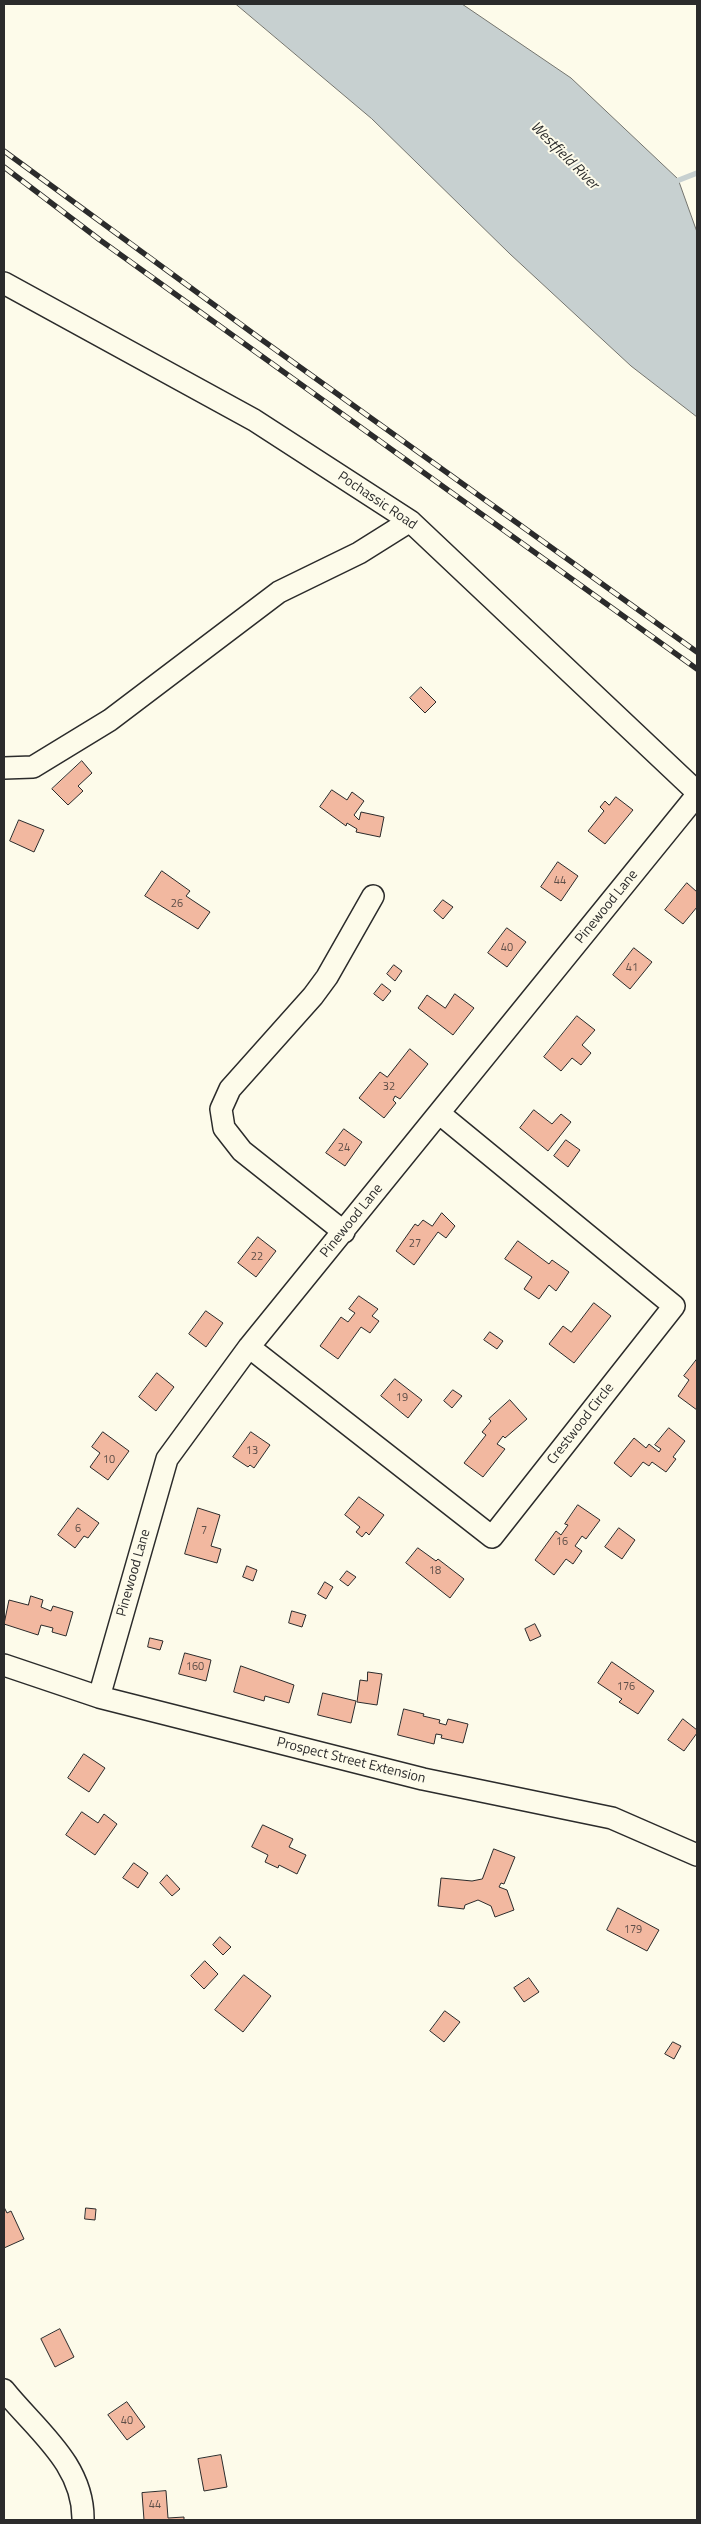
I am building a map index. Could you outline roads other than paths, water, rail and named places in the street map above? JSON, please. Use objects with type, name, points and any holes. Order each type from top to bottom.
[{"type":"street","name":"Pochassic Road","points":[[4,283],[254,420],[410,521],[697,794]]},
{"type":"street","points":[[4,768],[34,767],[110,720],[279,592],[359,553],[410,521]]},
{"type":"street","name":"Pinewood Lane","points":[[99,1697],[167,1459],[249,1347],[440,1114],[697,794]]},
{"type":"street","points":[[344,1232],[242,1151],[224,1128],[221,1109],[230,1089],[313,996],[327,977],[373,896]]},
{"type":"street","name":"Crestwood Circle","points":[[249,1347],[492,1537],[674,1306],[440,1114]]},
{"type":"street","name":"Prospect Street Extension","points":[[4,1665],[99,1697],[423,1779],[612,1818],[697,1855]]},
{"type":"street","points":[[4,2390],[67,2463],[80,2495],[83,2520]]},
{"type":"water","name":"Westfield River","points":[[236,4],[462,4],[571,78],[678,179],[697,232],[697,417],[631,366],[510,254],[372,119]]},
{"type":"waterway","points":[[674,182],[697,173]]},
{"type":"railway","points":[[4,151],[258,337],[697,652]]},
{"type":"railway","points":[[4,167],[100,240],[697,669]]}]
